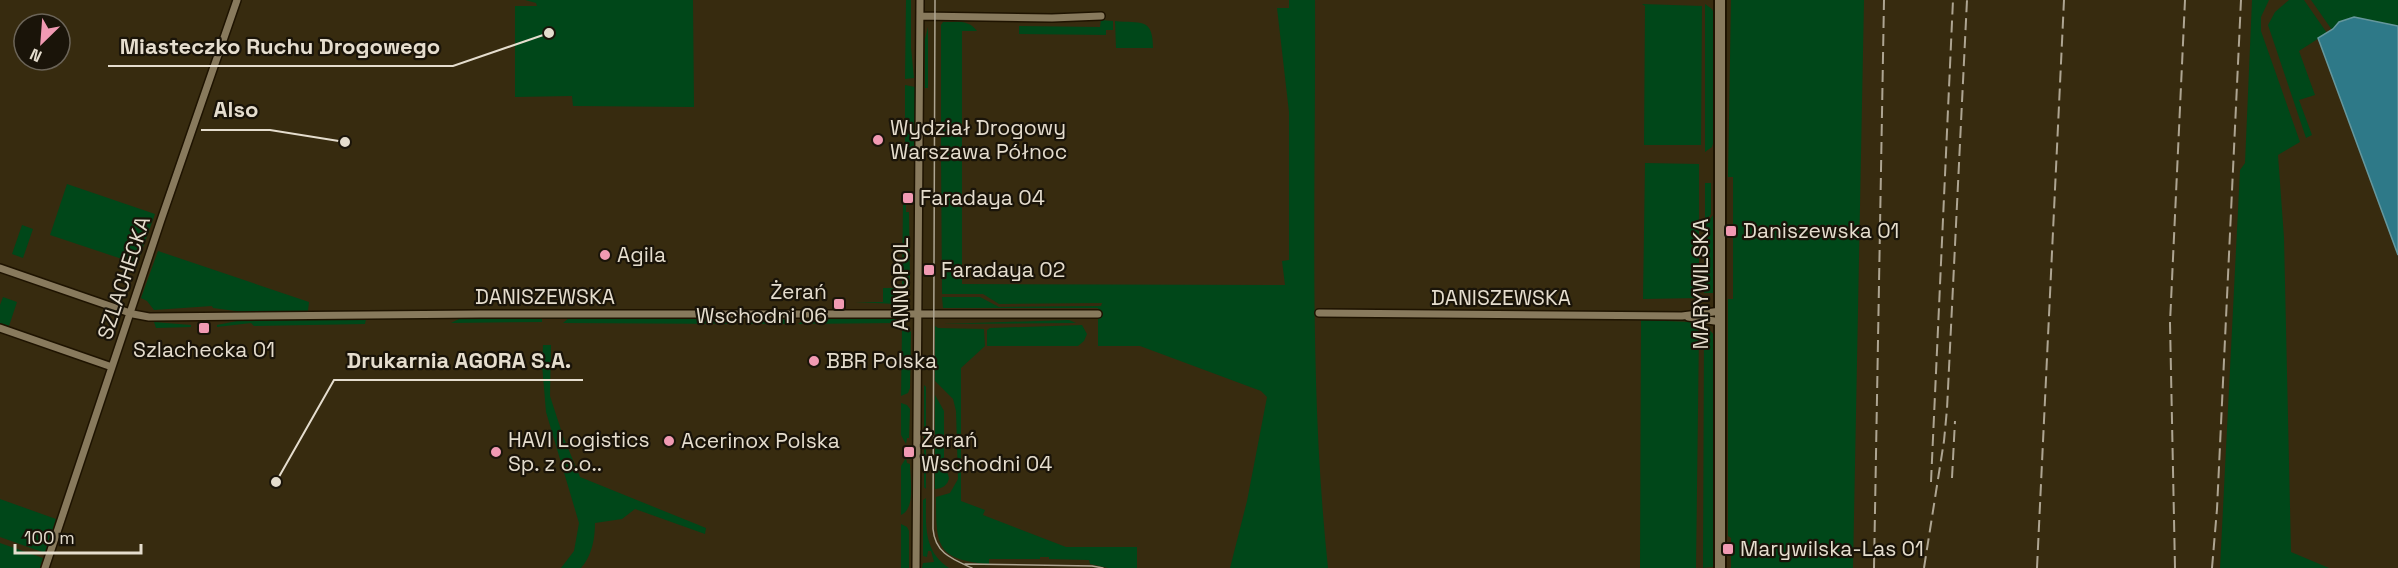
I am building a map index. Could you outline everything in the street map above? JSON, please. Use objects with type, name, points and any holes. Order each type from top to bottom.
[{"type":"main road","name":"MARYWILSKA","points":[[1720,0],[1720,568]]},
{"type":"street","name":"SZLACHECKA","points":[[45,568],[237,0]]},
{"type":"street","name":"ANNOPOL","points":[[916,568],[920,0]]},
{"type":"street","points":[[920,16],[1052,18],[1101,16]]},
{"type":"street","name":"DANISZEWSKA","points":[[0,268],[130,314],[147,317],[480,314],[1098,314]]},
{"type":"street","name":"DANISZEWSKA","points":[[1319,314],[1721,317]]},
{"type":"street","points":[[0,328],[112,367]]},
{"type":"green space","points":[[525,0],[693,0],[694,107],[573,106],[572,96],[515,97],[515,6],[537,6],[536,3]]},
{"type":"green space","points":[[906,0],[911,0],[911,48],[914,78],[905,79]]},
{"type":"green space","points":[[1289,0],[1315,0],[1315,355],[1328,568],[1230,568],[1247,501],[1267,397],[1261,391],[1140,346],[1098,346],[1098,308],[943,308],[942,297],[980,297],[999,307],[1101,306],[1102,303],[999,304],[983,294],[942,294],[941,25],[943,22],[961,22],[974,27],[977,31],[962,31],[962,284],[1285,285],[1282,261],[1289,260],[1289,112],[1277,8],[1289,8]]},
{"type":"green space","points":[[1731,0],[1864,0],[1853,568],[1731,568],[1731,538],[1728,536],[1728,299],[1733,299],[1733,177],[1728,177]]},
{"type":"green space","points":[[2252,0],[2269,0],[2261,17],[2261,31],[2300,142],[2278,155],[2284,238],[2291,552],[2329,568],[2220,568],[2240,170],[2245,163]]},
{"type":"green space","points":[[2289,0],[2304,0],[2327,33],[2299,51],[2315,95],[2299,100],[2312,135],[2306,138],[2268,25],[2275,12]]},
{"type":"green space","points":[[2311,0],[2398,0],[2398,26],[2354,17],[2332,30]]},
{"type":"green space","points":[[1642,4],[1702,6],[1701,145],[1644,145],[1645,6]]},
{"type":"green space","points":[[1705,4],[1712,9],[1715,16],[1714,140],[1712,147],[1705,152]]},
{"type":"green space","points":[[1101,20],[1113,21],[1113,30],[1106,30],[1106,35],[1019,34],[1019,26],[1100,27]]},
{"type":"green space","points":[[1115,21],[1138,22],[1148,26],[1151,31],[1153,48],[1116,48]]},
{"type":"green space","points":[[928,27],[928,88],[925,88],[925,39]]},
{"type":"green space","points":[[905,85],[915,87],[915,149],[905,156]]},
{"type":"green space","points":[[1645,163],[1699,164],[1699,298],[1643,299]]},
{"type":"green space","points":[[1705,183],[1711,183],[1711,214],[1705,222]]},
{"type":"green space","points":[[67,184],[155,214],[137,264],[50,235]]},
{"type":"green space","points":[[903,204],[906,204],[906,212],[909,212],[910,286],[902,286]]},
{"type":"green space","points":[[1714,214],[1714,293],[1704,293],[1705,225]]},
{"type":"green space","points":[[22,225],[33,229],[23,258],[12,254]]},
{"type":"green space","points":[[158,251],[309,302],[308,311],[243,312],[212,306],[154,310],[147,301],[141,298]]},
{"type":"green space","points":[[883,288],[899,288],[896,304],[855,302],[883,302]]},
{"type":"green space","points":[[3,297],[17,302],[9,326],[0,323],[0,305]]},
{"type":"green space","points":[[461,318],[542,318],[542,322],[451,323]]},
{"type":"green space","points":[[569,318],[732,319],[737,324],[563,323]]},
{"type":"green space","points":[[366,319],[365,324],[254,326],[251,323],[217,327],[217,325],[237,321]]},
{"type":"green space","points":[[752,319],[784,319],[788,324],[747,324]]},
{"type":"green space","points":[[805,319],[896,319],[896,323],[798,324]]},
{"type":"green space","points":[[1069,320],[1076,323],[941,324]]},
{"type":"green space","points":[[1641,320],[1691,322],[1699,331],[1696,568],[1640,568]]},
{"type":"green space","points":[[154,322],[191,325],[191,327],[156,328]]},
{"type":"green space","points":[[904,322],[911,332],[910,388],[908,393],[901,396],[902,327],[904,327]]},
{"type":"green space","points":[[1704,324],[1714,335],[1713,567],[1703,568]]},
{"type":"green space","points":[[1082,325],[1087,334],[1078,346],[987,346],[987,330],[990,328]]},
{"type":"green space","points":[[935,326],[938,328],[984,329],[985,346],[961,368],[961,501],[985,510],[983,515],[1066,547],[1137,547],[1137,568],[1108,568],[1090,564],[1089,560],[1049,559],[1049,557],[989,559],[989,564],[958,559],[943,547],[937,527],[936,497],[950,493],[958,479],[956,411],[953,399],[935,381]]},
{"type":"green space","points":[[543,345],[551,345],[550,396],[580,477],[706,528],[705,534],[635,509],[622,519],[595,523],[592,547],[585,563],[581,568],[561,568],[574,551],[579,523],[546,412],[542,364]]},
{"type":"green space","points":[[924,385],[926,387],[926,489],[924,487]]},
{"type":"green space","points":[[935,395],[944,411],[944,461],[949,478],[944,486],[935,489]]},
{"type":"green space","points":[[901,403],[910,409],[909,438],[906,444],[901,435]]},
{"type":"green space","points":[[906,458],[907,463],[910,464],[911,492],[909,506],[901,515],[901,466]]},
{"type":"green space","points":[[926,498],[926,528],[930,546],[934,554],[949,568],[922,568],[923,563],[934,562],[931,551],[928,551],[927,557],[923,556],[923,500]]},
{"type":"green space","points":[[0,499],[56,519],[45,553],[0,537]]},
{"type":"green space","points":[[901,524],[909,531],[909,568],[901,568]]},
{"type":"green space","points":[[0,543],[43,558],[40,568],[0,568]]},
{"type":"water","points":[[2354,17],[2398,26],[2398,255],[2318,38],[2333,29],[2339,22]]},
{"type":"tram line","points":[[935,0],[933,529],[934,537],[941,550],[951,558],[972,568]]},
{"type":"tram line","points":[[965,564],[1103,568]]},
{"type":"railway","points":[[1874,568],[1884,0]]},
{"type":"railway","points":[[1931,482],[1953,0]]},
{"type":"railway","points":[[1924,568],[1947,409],[1967,0]]},
{"type":"railway","points":[[2037,568],[2064,0]]},
{"type":"railway","points":[[2175,568],[2170,323],[2185,0]]},
{"type":"railway","points":[[2212,568],[2217,509],[2241,0]]},
{"type":"railway","points":[[1952,478],[1955,421]]},
{"type":"place","name":"Miasteczko Ruchu Drogowego","points":[[549,33]]},
{"type":"place","name":"Wydział Drogowy Warszawa Północ","points":[[878,140]]},
{"type":"place","name":"Also","points":[[345,142]]},
{"type":"place","name":"Faradaya 04","points":[[908,198]]},
{"type":"place","name":"Daniszewska 01","points":[[1731,231]]},
{"type":"place","name":"Agila","points":[[605,255]]},
{"type":"place","name":"Faradaya 02","points":[[929,270]]},
{"type":"place","name":"Żerań Wschodni 06","points":[[839,304]]},
{"type":"place","name":"Szlachecka 01","points":[[204,328]]},
{"type":"place","name":"BBR Polska","points":[[814,361]]},
{"type":"place","name":"Acerinox Polska","points":[[669,441]]},
{"type":"place","name":"HAVI Logistics Sp. z o.o..","points":[[496,452]]},
{"type":"place","name":"Żerań Wschodni 04","points":[[909,452]]},
{"type":"place","name":"Drukarnia AGORA S.A.","points":[[276,482]]},
{"type":"place","name":"Marywilska-Las 01","points":[[1728,549]]}]
